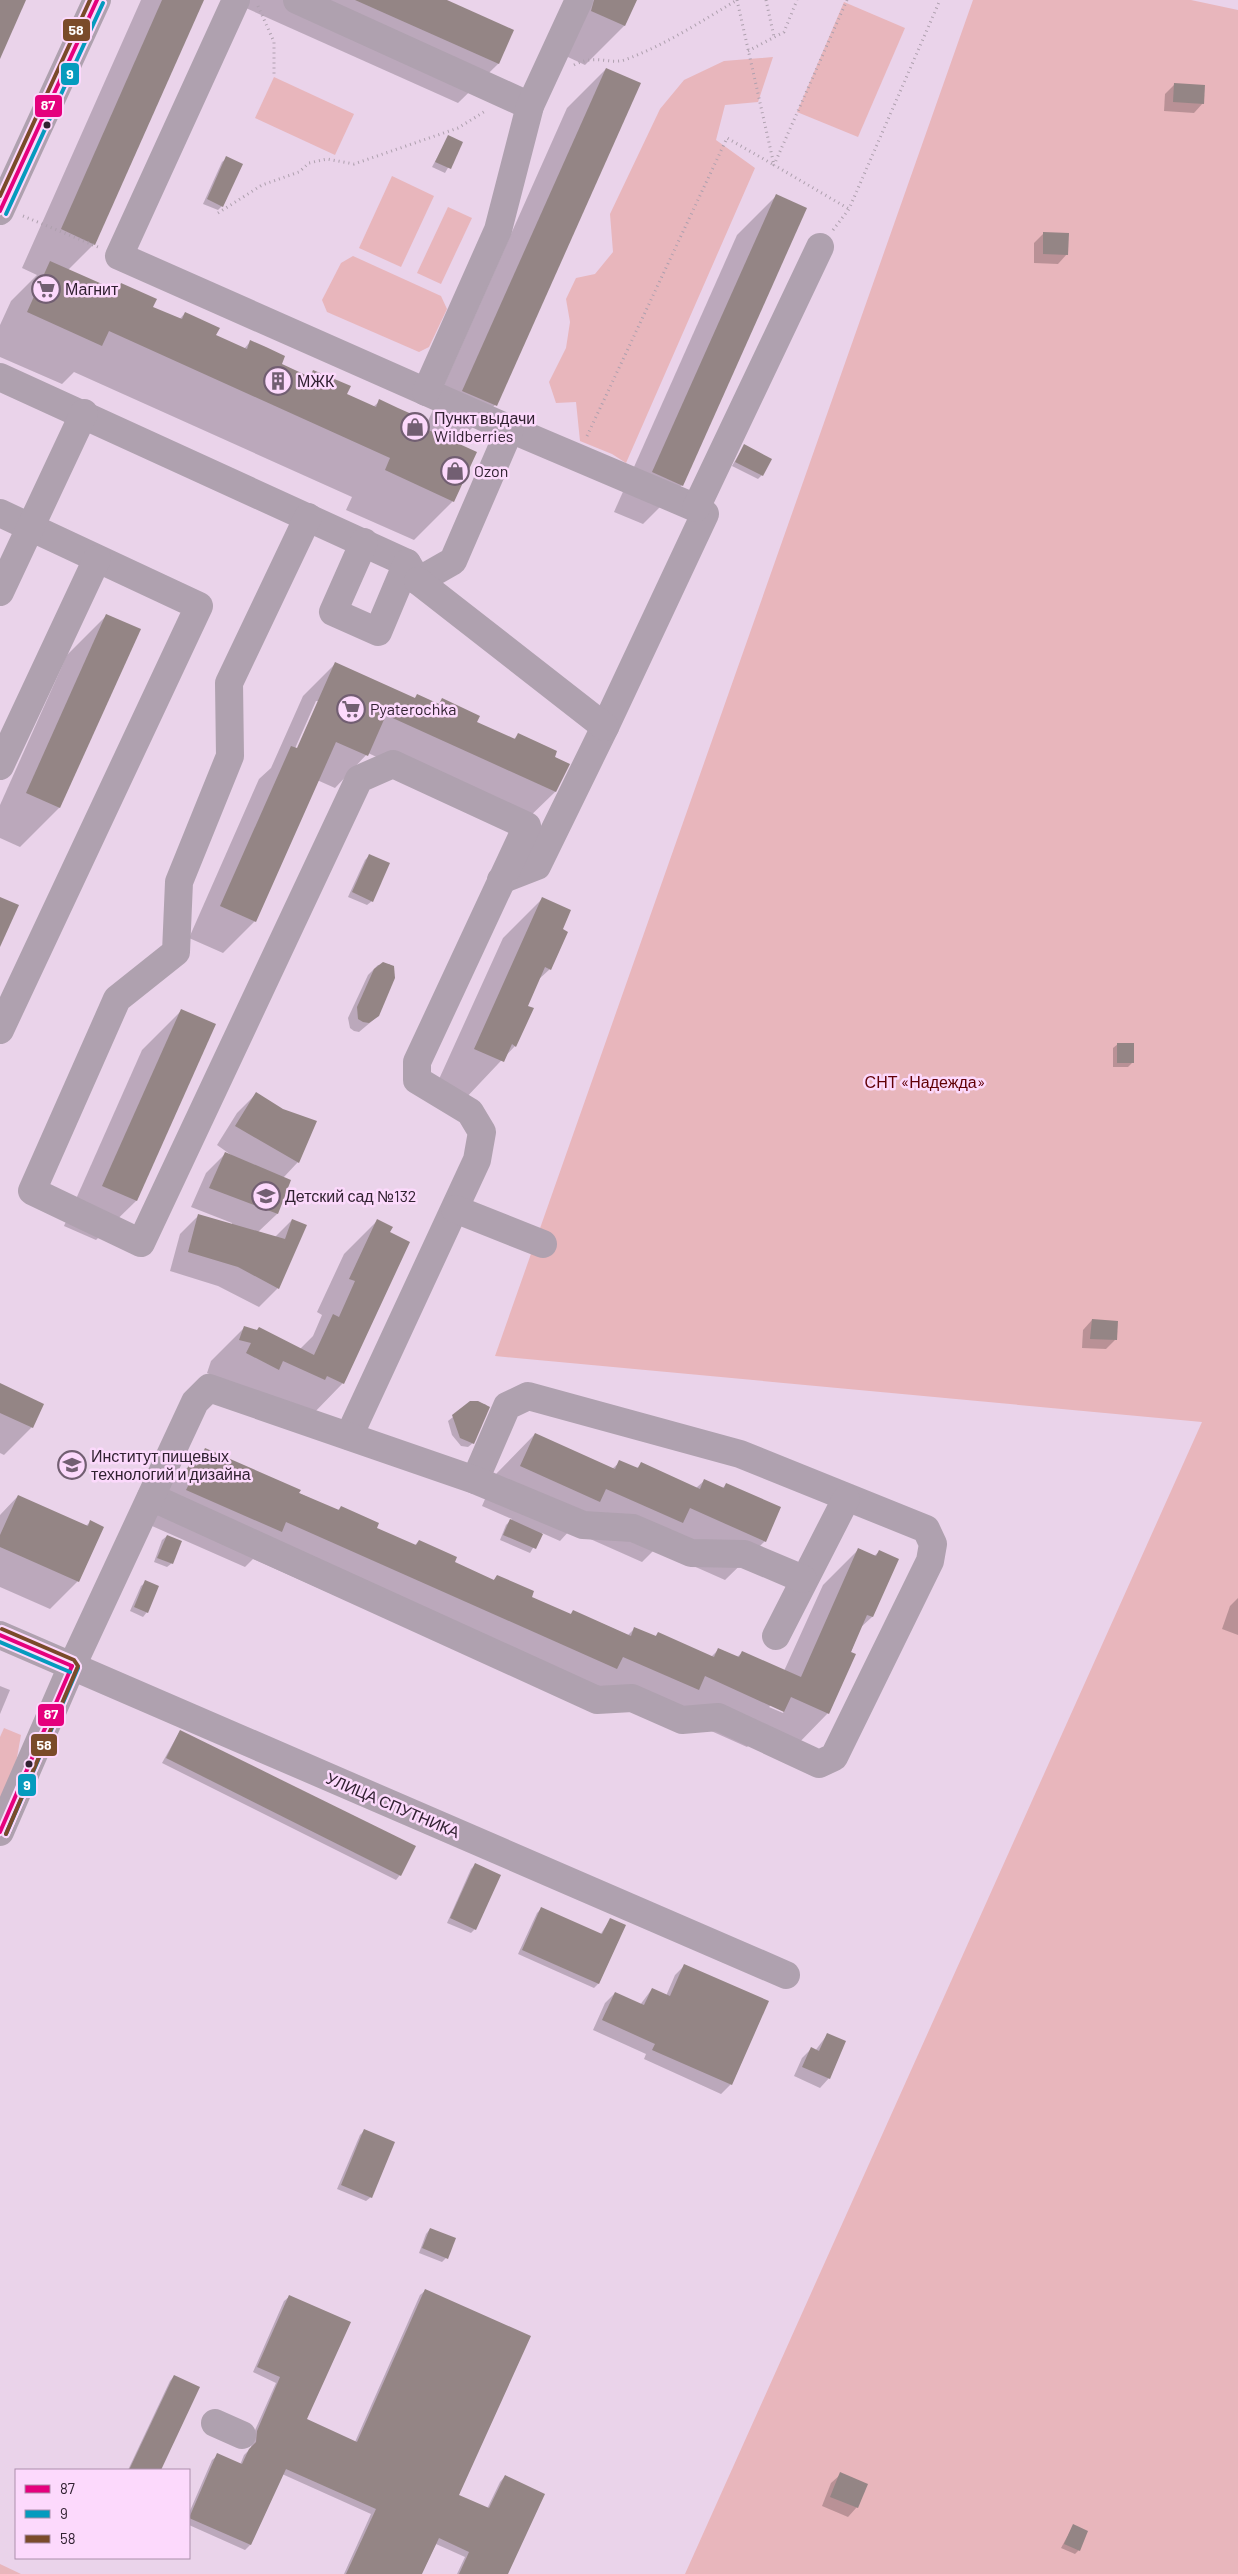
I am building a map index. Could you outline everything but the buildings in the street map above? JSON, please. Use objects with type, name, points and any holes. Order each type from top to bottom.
[{"type":"street","points":[[8,212],[97,0]]},
{"type":"street","points":[[236,0],[119,256],[510,429],[696,508],[705,514],[537,866],[502,880]]},
{"type":"street","points":[[297,0],[530,106]]},
{"type":"street","points":[[426,392],[498,230],[530,106],[579,0]]},
{"type":"street","points":[[696,508],[820,247]]},
{"type":"street","points":[[0,376],[364,542],[413,572],[605,727]]},
{"type":"street","points":[[0,592],[84,413]]},
{"type":"street","points":[[364,542],[333,612],[378,632],[413,572],[453,560],[510,429]]},
{"type":"street","points":[[0,513],[199,606],[0,1030]]},
{"type":"street","points":[[308,517],[228,683],[230,756],[179,882],[176,952],[117,999],[32,1191],[141,1243],[359,779],[393,764],[527,826],[416,1062],[417,1080],[470,1112],[482,1132],[478,1160],[349,1436]]},
{"type":"street","points":[[0,766],[97,559]]},
{"type":"street","points":[[454,1209],[543,1244]]},
{"type":"street","points":[[0,1832],[72,1666],[195,1402],[209,1388],[475,1480],[583,1525],[633,1528],[691,1553],[744,1554],[803,1579]]},
{"type":"street","points":[[151,1497],[597,1700],[632,1698],[682,1720],[718,1717],[819,1764],[834,1757],[930,1561],[933,1544],[926,1529],[846,1499],[740,1454],[528,1396],[507,1406],[475,1480]]},
{"type":"street","points":[[776,1636],[803,1579],[846,1499]]},
{"type":"street","name":"УЛИЦА СПУТНИКА","points":[[0,1635],[786,1975]]},
{"type":"street","points":[[215,2424],[242,2435]]},
{"type":"path","points":[[256,0],[274,42],[274,77]]},
{"type":"path","points":[[569,67],[587,58],[624,60],[653,48],[737,0],[774,165]]},
{"type":"path","points":[[766,0],[774,37]]},
{"type":"path","points":[[748,50],[784,32],[797,0]]},
{"type":"path","points":[[774,165],[847,0]]},
{"type":"path","points":[[820,247],[849,208],[940,0]]},
{"type":"path","points":[[218,213],[262,185],[299,172],[309,163],[327,159],[354,164],[458,128],[490,108]]},
{"type":"path","points":[[577,457],[727,138],[849,208]]},
{"type":"path","points":[[8,212],[119,256]]},
{"type":"green space","name":"СНТ «Надежда»","points":[[973,0],[1191,0],[1238,10],[1238,2574],[685,2574],[1202,1422],[495,1356]]},
{"type":"green space","points":[[844,2],[905,28],[858,137],[797,112]]},
{"type":"green space","points":[[773,57],[758,102],[725,105],[716,140],[755,168],[626,463],[612,454],[580,441],[576,402],[556,403],[549,382],[566,348],[570,322],[566,299],[576,278],[595,274],[613,252],[610,214],[660,109],[684,80],[724,61]]},
{"type":"green space","points":[[274,77],[354,114],[335,155],[255,118]]},
{"type":"green space","points":[[392,176],[434,196],[401,267],[359,248]]},
{"type":"green space","points":[[448,207],[472,218],[441,284],[417,273]]},
{"type":"green space","points":[[353,256],[441,296],[447,309],[429,347],[419,352],[327,312],[322,300],[341,263]]},
{"type":"green space","points":[[4,1728],[21,1735],[9,1802],[0,1820],[0,1737]]},
{"type":"green space","points":[[0,2564],[21,2574],[0,2574]]},
{"type":"transit line","name":"58","points":[[0,196],[90,0]]},
{"type":"transit line","name":"87","points":[[0,211],[97,0]]},
{"type":"transit line","name":"9","points":[[6,214],[103,3]]},
{"type":"transit line","name":"58","points":[[2,1629],[74,1660],[78,1666],[6,1834]]},
{"type":"transit line","name":"87","points":[[0,1635],[72,1666]]},
{"type":"transit line","name":"9","points":[[0,1642],[70,1672]]},
{"type":"transit line","name":"87","points":[[0,1832],[72,1666]]},
{"type":"transit line","name":"9","points":[[6,1834],[78,1668]]},
{"type":"place","name":"Магнит","points":[[46,289]]},
{"type":"place","name":"МЖК","points":[[278,381]]},
{"type":"place","name":"Пункт выдачи Wildberries","points":[[415,427]]},
{"type":"place","name":"Ozon","points":[[455,471]]},
{"type":"place","name":"Pyaterochka","points":[[351,709]]},
{"type":"place","name":"Детский сад №132","points":[[266,1196]]},
{"type":"place","name":"Институт пищевых технологий и дизайна","points":[[72,1465]]}]
